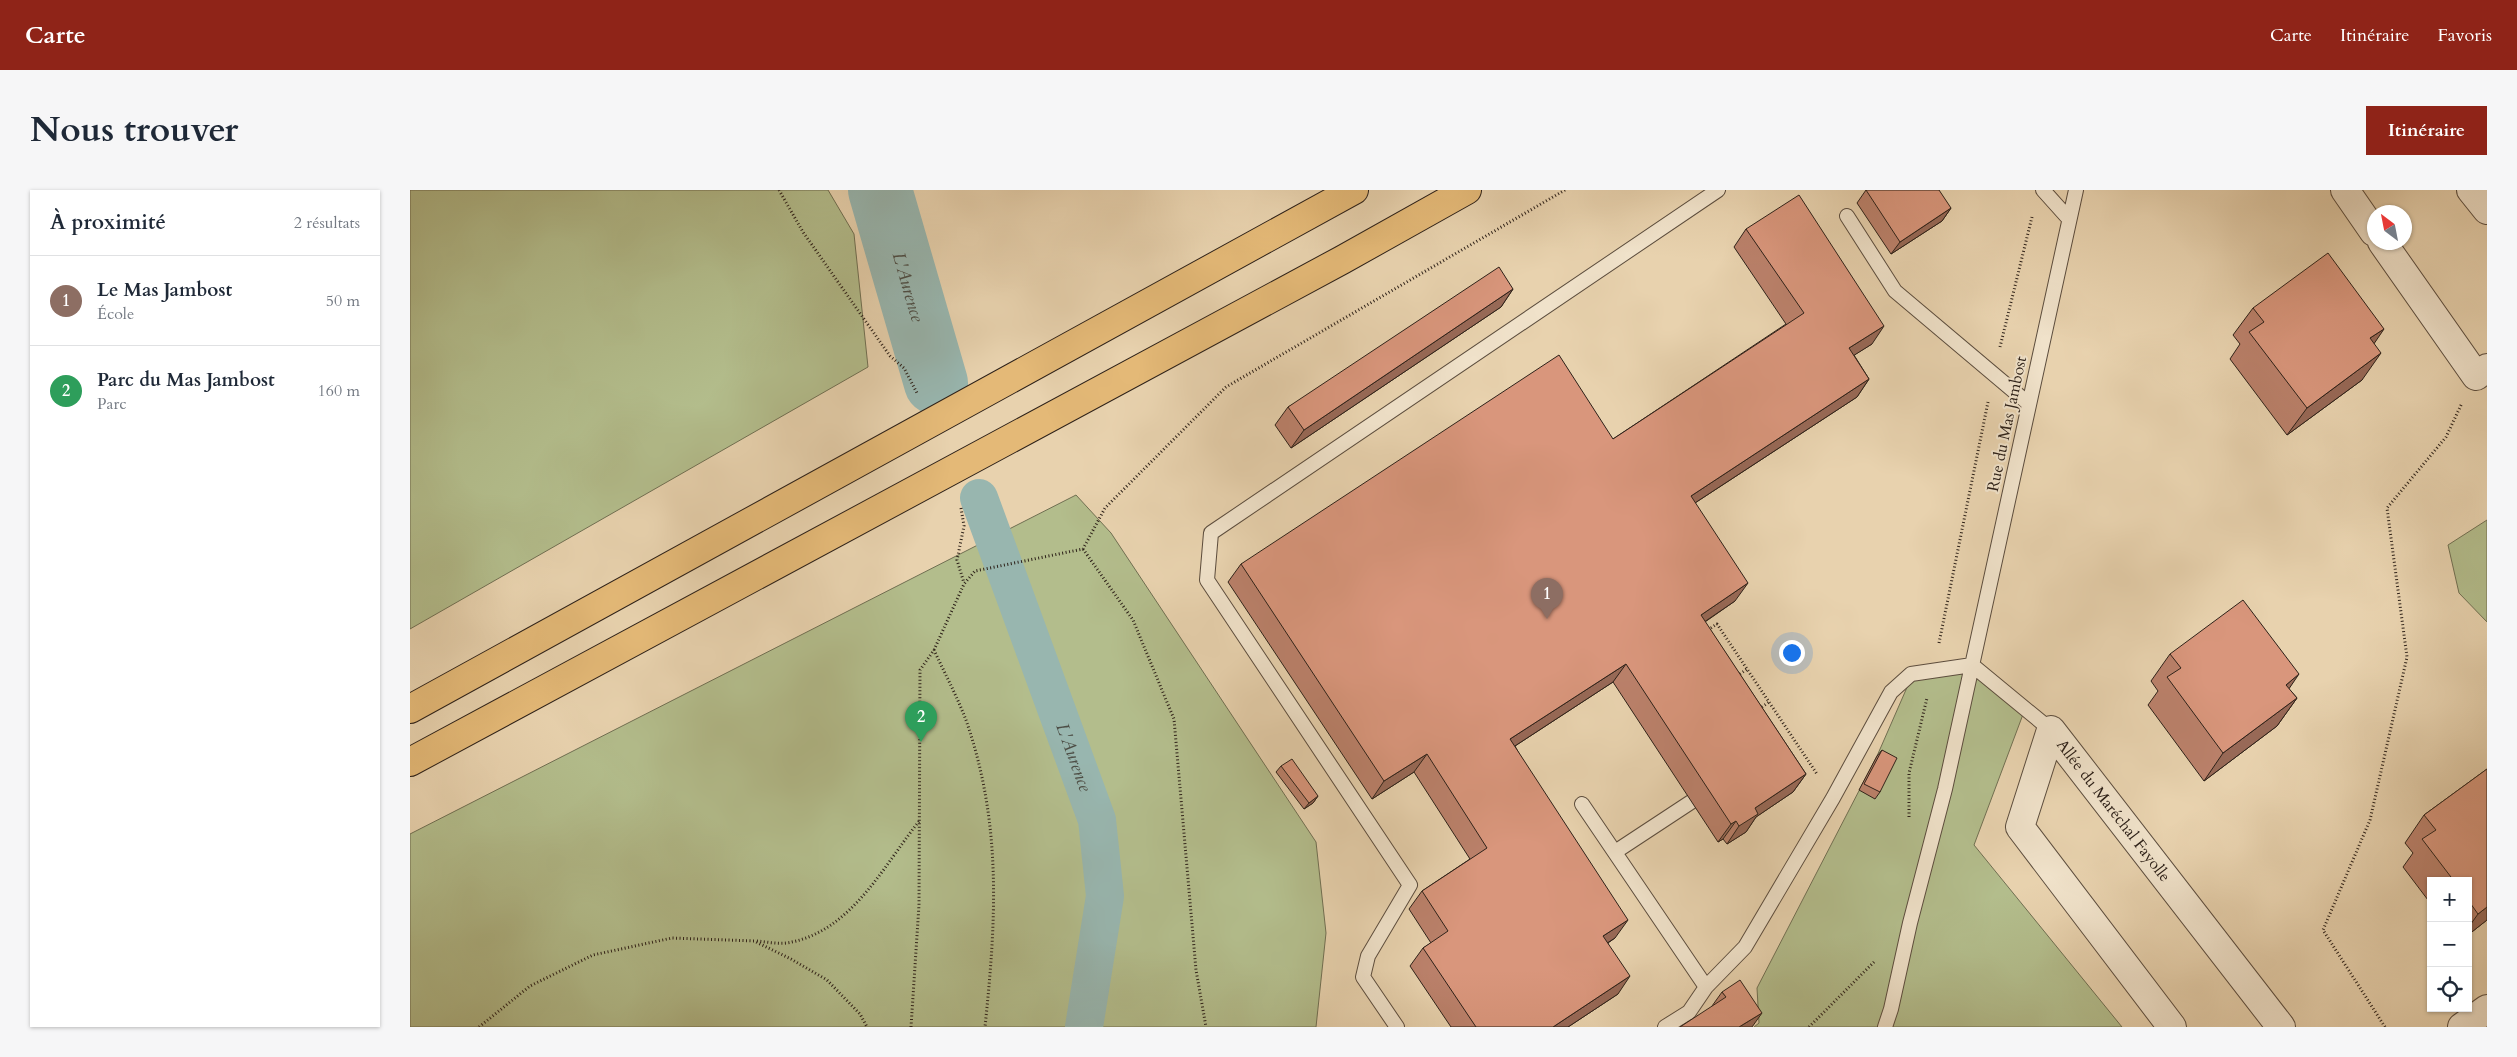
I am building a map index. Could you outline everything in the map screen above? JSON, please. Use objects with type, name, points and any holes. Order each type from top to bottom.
[{"type":"highway","points":[[410,709],[1354,190]]},
{"type":"highway","points":[[410,762],[1342,260],[1467,190]]},
{"type":"street","points":[[2345,190],[2367,222]]},
{"type":"street","points":[[2471,190],[2487,210]]},
{"type":"street","points":[[2388,250],[2481,372]]},
{"type":"street","name":"Allée du Maréchal Fayolle","points":[[2051,730],[2020,827],[2172,1027]]},
{"type":"street","name":"Allée du Maréchal Fayolle","points":[[2051,730],[2281,1027]]},
{"type":"street","points":[[2462,1027],[2487,1009]]},
{"type":"lane","points":[[1397,1027],[1363,977],[1368,956],[1410,885],[1207,580],[1212,533],[1718,190]]},
{"type":"lane","points":[[2043,190],[2069,219]]},
{"type":"lane","name":"Rue du Mas Jambost","points":[[1884,1027],[1891,1009],[1910,923],[1945,789],[2076,190]]},
{"type":"lane","points":[[1848,216],[1895,292],[1993,376],[2029,404]]},
{"type":"lane","points":[[1665,1027],[1688,1012],[1706,987],[1745,947],[1833,798],[1891,692],[1911,674],[1933,669],[1972,665],[2051,730]]},
{"type":"lane","points":[[1615,852],[1690,802]]},
{"type":"lane","points":[[1582,804],[1706,987]]},
{"type":"path","points":[[779,190],[803,232],[890,356],[904,368],[918,394]]},
{"type":"path","points":[[910,1027],[919,906],[921,819],[920,670],[934,650],[964,584],[975,571],[1082,549],[1106,508],[1226,387],[1566,190]]},
{"type":"path","points":[[1909,823],[1909,774],[1933,669],[1993,376],[2034,209]]},
{"type":"path","points":[[2385,1027],[2323,930],[2370,820],[2407,657],[2387,508],[2446,436],[2481,372]]},
{"type":"path","points":[[961,508],[964,526],[957,560],[964,584]]},
{"type":"path","points":[[1082,549],[1133,620],[1174,719],[1196,970],[1206,1027]]},
{"type":"path","points":[[1701,634],[1717,624],[1833,798]]},
{"type":"path","points":[[934,650],[967,723],[987,797],[994,856],[994,940],[986,1027]]},
{"type":"path","points":[[1731,680],[1747,669]]},
{"type":"path","points":[[1753,713],[1769,702]]},
{"type":"path","points":[[480,1027],[530,986],[593,954],[672,938],[791,943],[828,927],[875,885],[901,844],[921,819]]},
{"type":"path","points":[[754,941],[791,959],[827,980],[860,1014],[866,1027]]},
{"type":"path","points":[[1809,1027],[1877,959]]},
{"type":"green space","points":[[410,190],[828,190],[854,234],[868,367],[410,629]]},
{"type":"green space","points":[[1076,495],[1111,533],[1316,842],[1326,933],[1316,1027],[410,1027],[410,834]]},
{"type":"green space","points":[[2487,520],[2487,622],[2459,593],[2448,545]]},
{"type":"green space","points":[[1972,665],[2025,709],[1974,845],[2122,1027],[1754,1027],[1759,1023],[1757,988],[1877,756],[1912,676]]},
{"type":"building","points":[[1866,190],[1939,190],[1951,208],[1900,242]]},
{"type":"building","points":[[1799,195],[1884,326],[1849,348],[1869,379],[1691,496],[1748,583],[1701,615],[1806,774],[1755,808],[1758,814],[1739,826],[1736,821],[1731,824],[1626,664],[1510,739],[1628,920],[1603,936],[1630,976],[1553,1027],[1476,1027],[1423,948],[1448,931],[1422,891],[1487,848],[1427,754],[1384,781],[1241,564],[1559,355],[1613,439],[1804,313],[1746,229]]},
{"type":"building","points":[[2328,253],[2384,329],[2370,338],[2381,353],[2307,408],[2249,332],[2264,322],[2253,308]]},
{"type":"building","points":[[1499,267],[1513,289],[1304,430],[1288,407]]},
{"type":"building","points":[[2243,600],[2299,674],[2286,685],[2297,698],[2223,753],[2167,677],[2181,668],[2170,654]]},
{"type":"building","points":[[1882,750],[1897,758],[1880,792],[1864,784]]},
{"type":"building","points":[[1292,759],[1318,796],[1309,803],[1281,766]]},
{"type":"building","points":[[2487,769],[2487,907],[2478,914],[2472,906],[2472,877],[2451,877],[2422,839],[2436,830],[2424,815]]},
{"type":"building","points":[[1740,980],[1762,1013],[1739,1027],[1680,1027],[1726,997],[1722,992]]},
{"type":"waterway","name":"L'Aurence","points":[[880,190],[936,383]]},
{"type":"waterway","name":"L'Aurence","points":[[979,498],[1097,820],[1105,896],[1084,1027]]},
{"type":"place","name":"Le Mas Jambost","points":[[1547,619]]},
{"type":"place","name":"Parc du Mas Jambost","points":[[921,742]]}]
